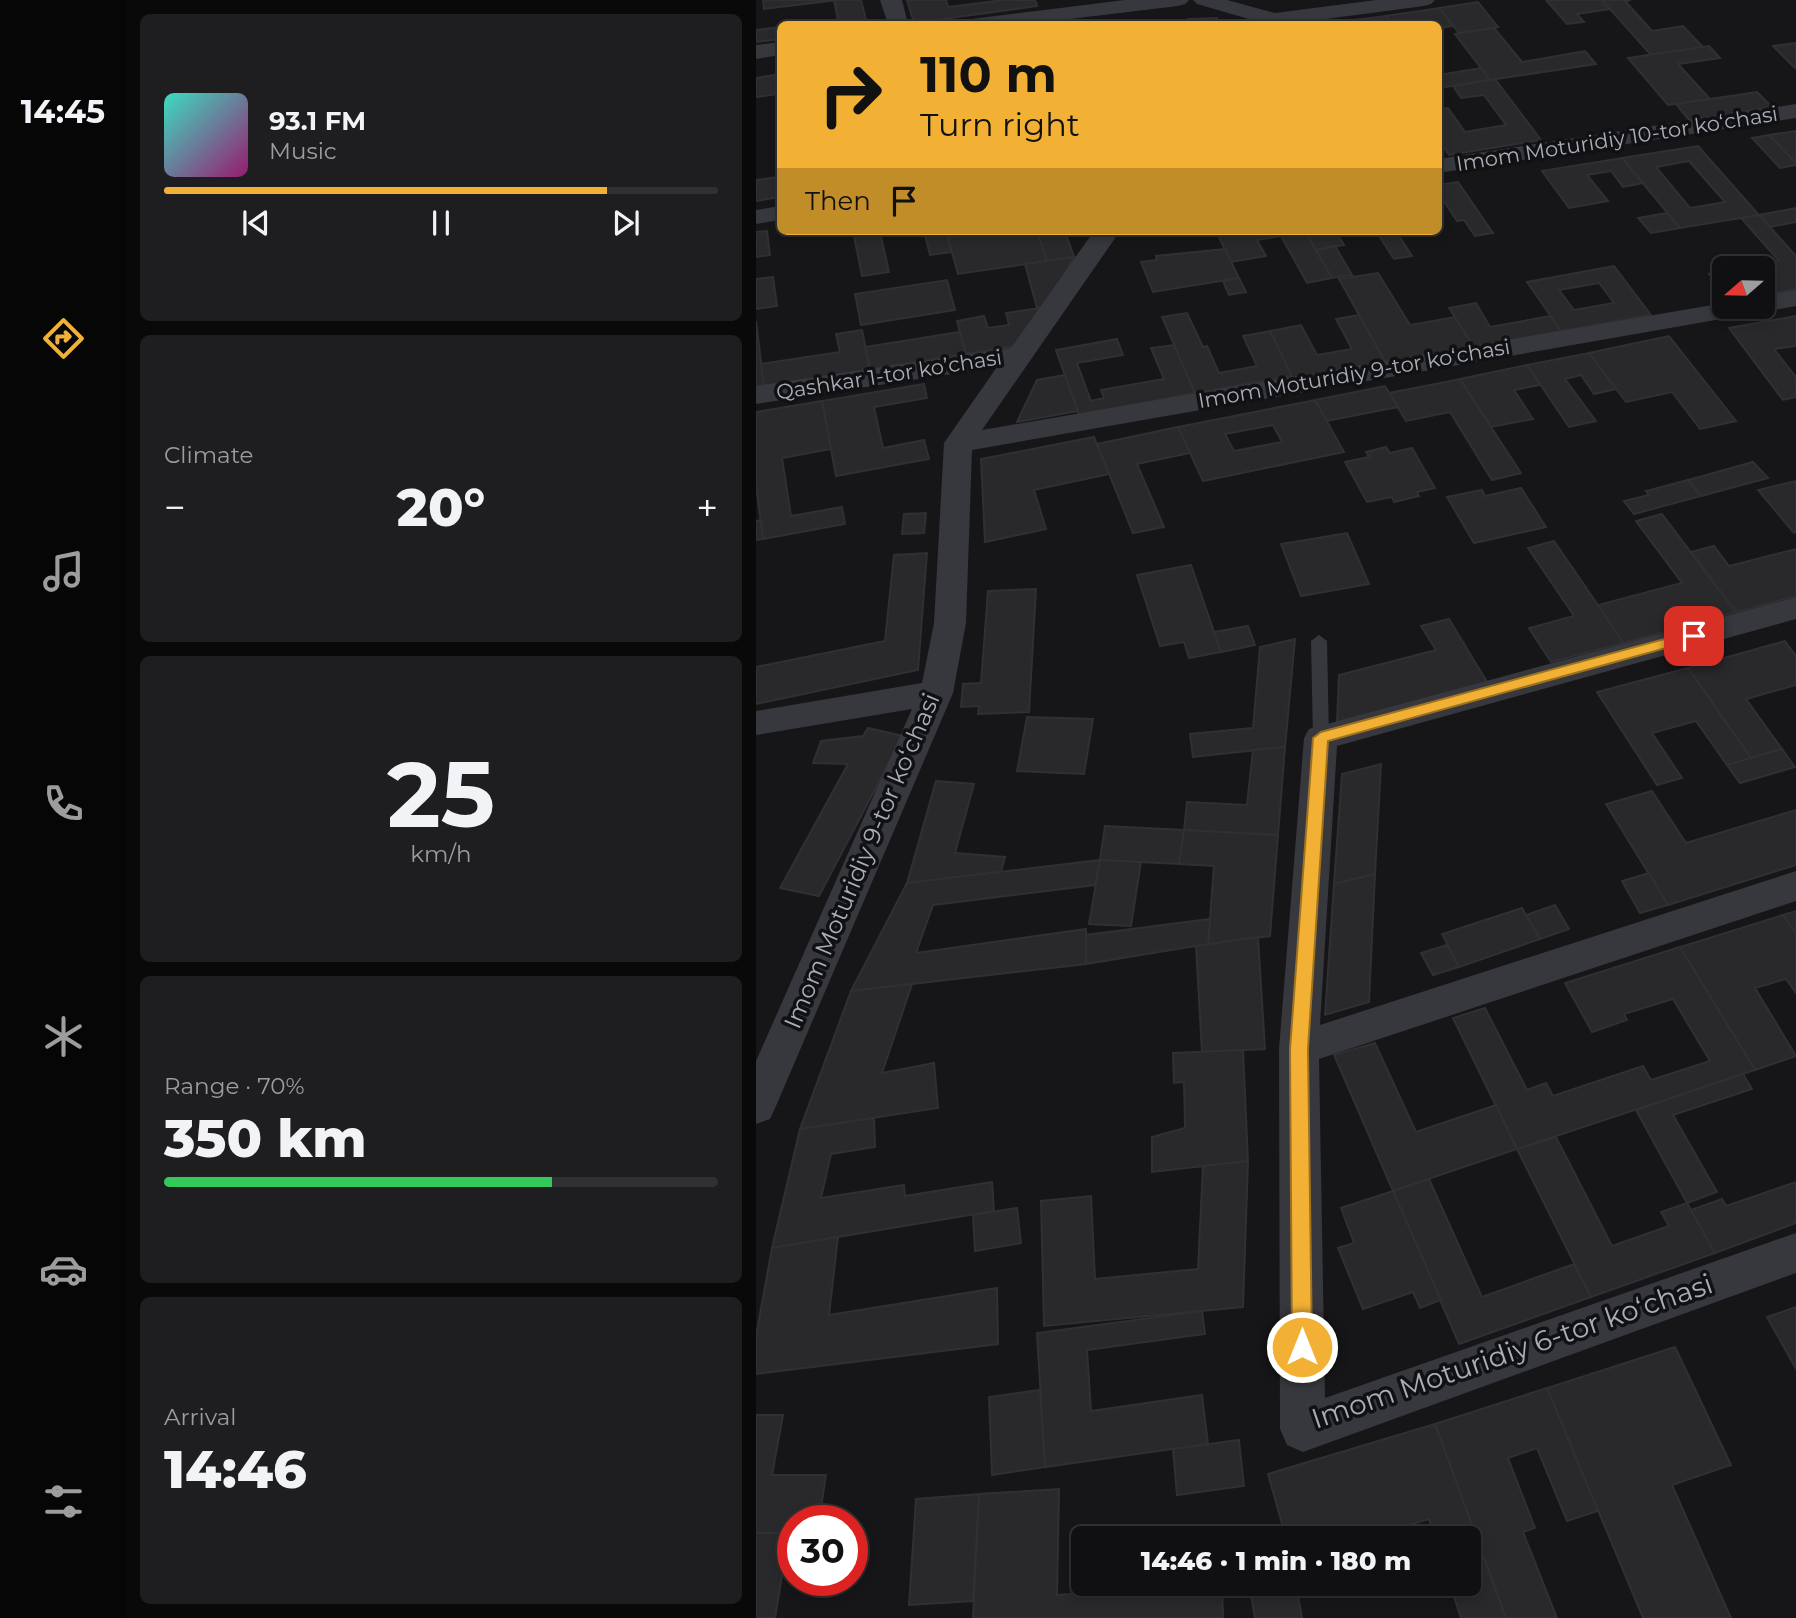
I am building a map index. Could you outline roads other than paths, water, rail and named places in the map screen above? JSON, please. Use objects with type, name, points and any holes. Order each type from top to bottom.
[{"type":"street","points":[[891,0],[897,21]]},
{"type":"street","points":[[1000,21],[1117,4],[1178,0]]},
{"type":"street","points":[[1204,0],[1274,20],[1424,0]]},
{"type":"street","points":[[756,52],[777,49]]},
{"type":"street","name":"Imom Moturidiy 10-tor koʻchasi","points":[[1442,165],[1796,111]]},
{"type":"street","points":[[756,217],[777,214]]},
{"type":"street","points":[[958,443],[1104,235]]},
{"type":"street","points":[[1775,302],[1796,298]]},
{"type":"street","name":"Imom Moturidiy 9-tor koʻchasi","points":[[756,1106],[936,693],[950,623],[958,443],[1712,313]]},
{"type":"street","name":"Qashkar 1-tor koʼchasi","points":[[756,395],[1022,355]]},
{"type":"street","points":[[1321,738],[1796,608]]},
{"type":"street","points":[[756,723],[936,693]]},
{"type":"street","name":"Imom Moturidiy 6-tor koʻchasi","points":[[1321,738],[1299,1049],[1303,1429],[1796,1253]]},
{"type":"street","points":[[1299,1049],[1796,886]]},
{"type":"lane","points":[[1318,642],[1321,738]]}]
